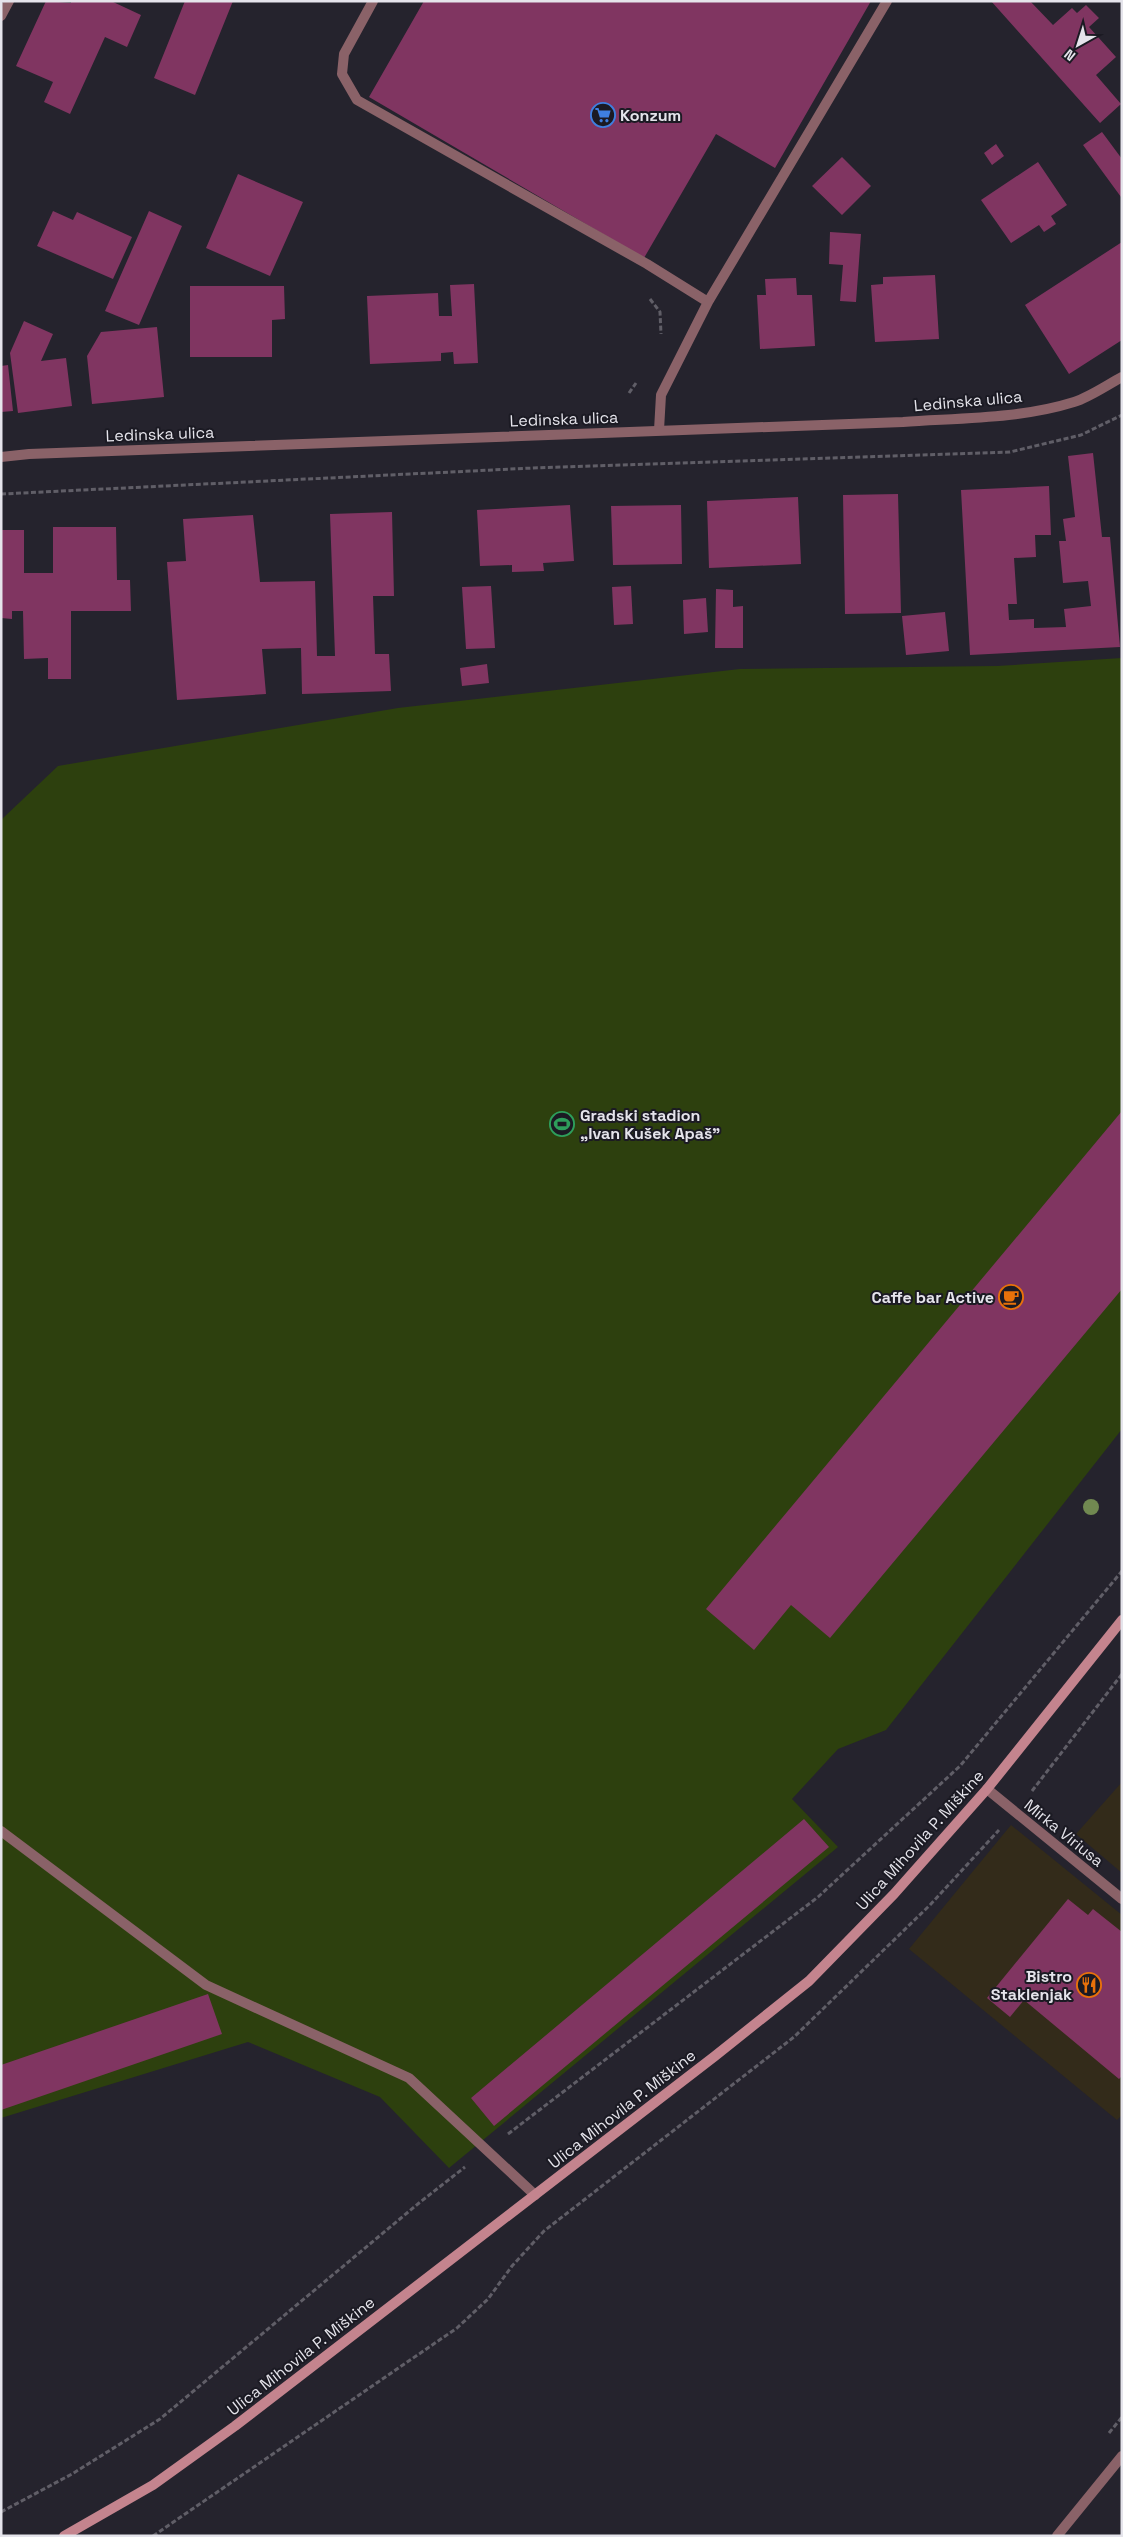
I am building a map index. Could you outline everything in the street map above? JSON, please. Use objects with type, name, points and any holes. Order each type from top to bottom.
[{"type":"main road","name":"Ulica Mihovila P. Miškine","points":[[64,2536],[153,2485],[235,2426],[808,1981],[894,1894],[986,1789],[1122,1620]]},
{"type":"street","points":[[1,16],[9,1]]},
{"type":"street","points":[[374,1],[344,54],[342,74],[358,100],[646,264],[708,302]]},
{"type":"street","points":[[660,430],[661,395],[708,302],[887,1]]},
{"type":"street","name":"Ledinska ulica","points":[[1,457],[29,454],[903,422],[1015,414],[1075,402],[1122,378]]},
{"type":"street","name":"Mirka Viriusa","points":[[986,1789],[1122,1899]]},
{"type":"street","points":[[1,1831],[206,1985],[408,2078],[534,2195]]},
{"type":"street","points":[[1057,2536],[1122,2456]]},
{"type":"path","points":[[645,296],[651,300],[660,312],[662,336]]},
{"type":"path","points":[[629,393],[641,377]]},
{"type":"path","points":[[1,494],[533,468],[1010,452],[1081,435],[1122,414]]},
{"type":"path","points":[[1,2512],[72,2474],[160,2419],[418,2203],[818,1897],[960,1766],[1122,1571]]},
{"type":"shaded area","points":[[1122,1782],[1122,1873],[1076,1834]]},
{"type":"shaded area","points":[[1011,1825],[1122,1915],[1122,2115],[1117,2120],[909,1949]]},
{"type":"green space","name":"Gradski stadion „Ivan Kušek Apaš”","points":[[1122,658],[1122,1429],[886,1730],[838,1749],[792,1799],[838,1847],[449,2168],[380,2097],[248,2042],[1,2118],[1,820],[58,766],[398,708],[740,669],[997,666]]},
{"type":"building","points":[[46,1],[71,3],[71,1],[111,1],[141,15],[127,47],[105,37],[70,114],[44,102],[53,82],[16,66]]},
{"type":"building","points":[[185,1],[233,1],[195,95],[154,78]]},
{"type":"building","name":"Konzum","points":[[424,1],[871,1],[775,168],[716,134],[644,258],[369,97]]},
{"type":"building","points":[[991,1],[1030,1],[1053,25],[1072,8],[1077,13],[1086,5],[1099,18],[1089,27],[1116,57],[1096,75],[1121,104],[1100,123]]},
{"type":"building","points":[[1102,132],[1122,159],[1121,197],[1083,145]]},
{"type":"building","points":[[996,144],[1004,156],[992,165],[984,153]]},
{"type":"building","points":[[842,157],[871,186],[842,215],[812,186]]},
{"type":"building","points":[[1038,162],[1067,205],[1051,216],[1056,224],[1044,232],[1039,225],[1011,243],[981,200]]},
{"type":"building","points":[[238,174],[303,202],[270,276],[206,248]]},
{"type":"building","points":[[53,211],[73,220],[77,212],[132,237],[113,279],[37,246]]},
{"type":"building","points":[[149,211],[182,226],[139,325],[105,311]]},
{"type":"building","points":[[830,232],[861,234],[856,302],[840,301],[843,265],[829,264]]},
{"type":"building","points":[[1122,242],[1122,340],[1069,374],[1025,305]]},
{"type":"building","points":[[935,275],[939,339],[875,342],[871,285],[883,284],[883,277]]},
{"type":"building","points":[[796,278],[797,295],[812,295],[815,346],[760,349],[757,295],[766,295],[765,279]]},
{"type":"building","points":[[474,284],[478,363],[454,364],[453,352],[441,353],[441,361],[370,364],[367,296],[438,293],[439,316],[452,316],[450,285]]},
{"type":"building","points":[[190,286],[284,286],[285,319],[272,320],[272,357],[190,357]]},
{"type":"building","points":[[24,321],[53,334],[41,361],[66,358],[72,406],[18,413],[10,353]]},
{"type":"building","points":[[157,327],[164,397],[92,404],[87,356],[101,332]]},
{"type":"building","points":[[8,365],[13,411],[1,412],[1,366]]},
{"type":"building","points":[[1093,453],[1102,537],[1110,537],[1120,647],[970,655],[961,490],[1049,486],[1051,535],[1035,535],[1036,557],[1014,558],[1017,604],[1008,604],[1009,620],[1034,619],[1034,628],[1066,627],[1064,609],[1091,606],[1088,581],[1063,583],[1059,541],[1066,541],[1063,519],[1075,517],[1068,456]]},
{"type":"building","points":[[898,494],[901,613],[845,614],[843,495]]},
{"type":"building","points":[[798,497],[801,564],[709,568],[707,501]]},
{"type":"building","points":[[570,505],[574,561],[543,563],[544,571],[512,572],[512,565],[480,566],[477,510]]},
{"type":"building","points":[[681,505],[682,564],[613,565],[611,506]]},
{"type":"building","points":[[392,512],[394,596],[373,596],[375,654],[389,654],[391,691],[302,694],[301,648],[262,649],[266,694],[177,700],[167,562],[186,561],[183,519],[253,515],[260,582],[315,581],[317,656],[335,656],[330,514]]},
{"type":"building","points":[[53,527],[116,527],[117,580],[130,580],[131,611],[71,611],[71,679],[48,679],[48,658],[24,659],[23,611],[12,611],[12,619],[1,618],[1,530],[24,530],[24,573],[53,573]]},
{"type":"building","points":[[491,586],[495,648],[466,649],[462,587]]},
{"type":"building","points":[[631,586],[633,624],[614,625],[612,587]]},
{"type":"building","points":[[716,589],[733,590],[733,607],[743,606],[743,648],[715,648]]},
{"type":"building","points":[[706,598],[708,632],[684,634],[683,600]]},
{"type":"building","points":[[945,612],[949,651],[906,655],[902,616]]},
{"type":"building","points":[[487,664],[489,683],[462,686],[460,668]]},
{"type":"building","points":[[1122,1111],[1122,1289],[830,1638],[791,1605],[754,1650],[706,1609]]},
{"type":"building","points":[[804,1819],[829,1847],[494,2126],[471,2098]]},
{"type":"building","points":[[1068,1899],[1088,1915],[1093,1909],[1122,1932],[1122,2076],[1119,2079],[1024,2000],[1010,2017],[987,1998]]},
{"type":"building","points":[[208,1994],[222,2034],[1,2110],[1,2065]]},
{"type":"place","name":"Konzum","points":[[603,115]]},
{"type":"place","name":"Gradski stadion „Ivan Kušek Apaš”","points":[[562,1124]]},
{"type":"place","name":"Caffe bar Active","points":[[1011,1297]]},
{"type":"place","name":"Bistro Staklenjak","points":[[1089,1985]]}]
